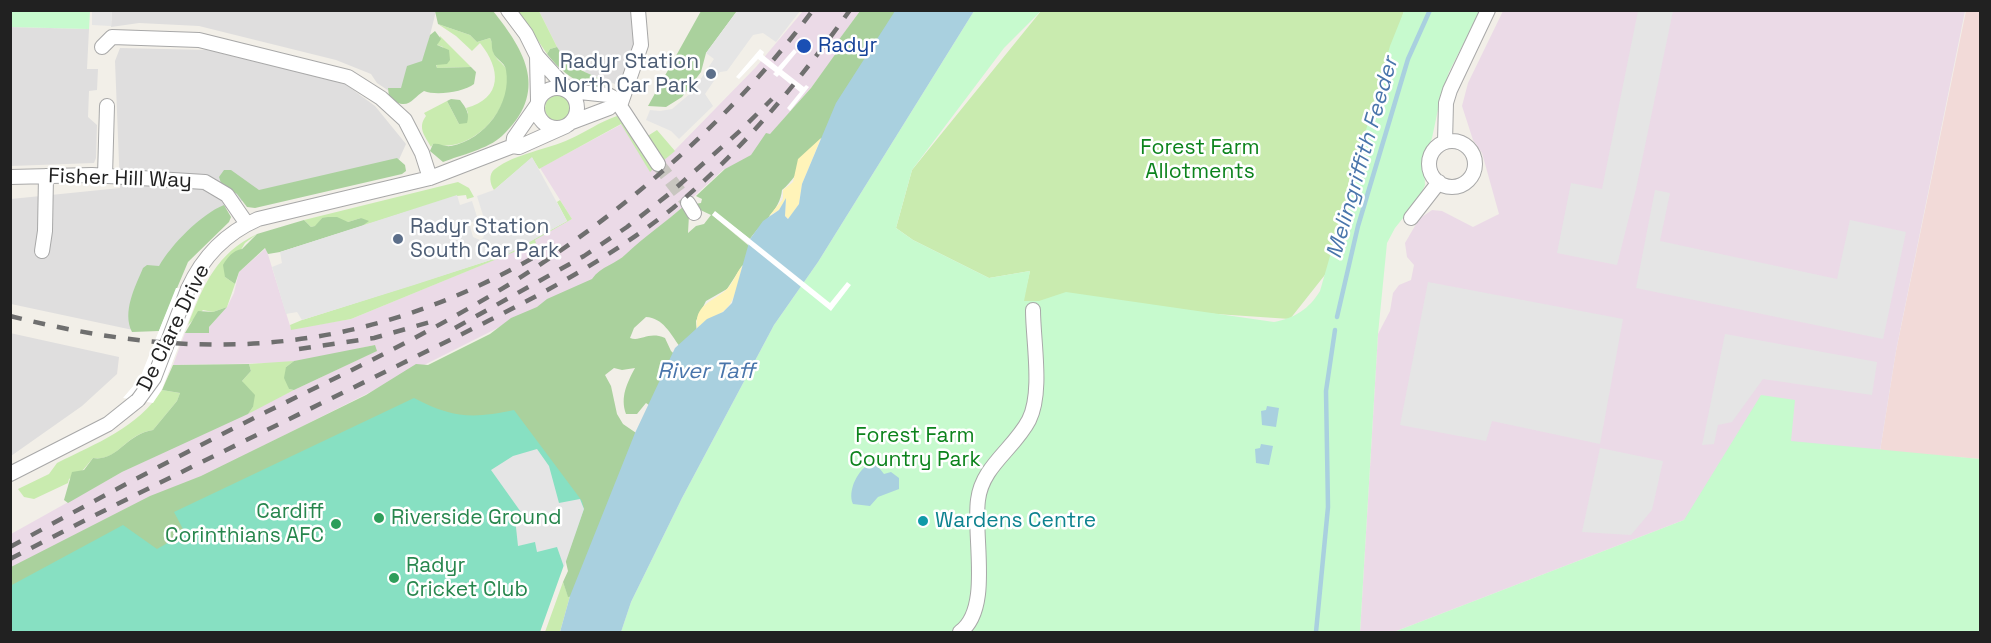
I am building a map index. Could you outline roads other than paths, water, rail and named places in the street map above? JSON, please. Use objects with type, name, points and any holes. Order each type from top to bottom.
[{"type":"street","points":[[508,10],[526,34],[537,56],[569,91],[577,104],[569,124],[560,128],[547,126],[538,116],[537,56]]},
{"type":"street","points":[[619,101],[641,45],[639,10]]},
{"type":"street","points":[[1445,142],[1446,103],[1457,72],[1488,10]]},
{"type":"street","points":[[102,47],[112,37],[199,40],[348,77],[381,98],[405,120],[422,153],[430,178]]},
{"type":"street","points":[[513,146],[514,138],[537,103],[551,88],[608,95],[619,101],[625,116],[658,164]]},
{"type":"street","name":"De Clare Drive","points":[[10,474],[108,424],[138,400],[154,378],[188,288],[211,252],[231,234],[247,224],[271,216],[430,178],[513,146],[519,147],[609,108],[619,101]]},
{"type":"street","points":[[105,176],[107,106]]},
{"type":"street","points":[[1445,142],[1461,142],[1468,147],[1475,160],[1475,168],[1468,182],[1461,186],[1446,187],[1439,182],[1433,178],[1429,160],[1438,146],[1445,142]]},
{"type":"street","points":[[42,251],[45,231],[46,176]]},
{"type":"street","name":"Fisher Hill Way","points":[[10,177],[105,176],[189,179],[212,184],[228,195],[247,224]]},
{"type":"street","points":[[1411,218],[1439,182]]},
{"type":"street","points":[[960,633],[968,627],[977,610],[976,515],[982,483],[991,467],[1023,430],[1035,399],[1033,310]]},
{"type":"water","name":"River Taff","points":[[895,11],[974,11],[818,262],[774,325],[682,498],[631,602],[621,632],[560,632],[570,596],[635,433],[675,348],[707,319],[723,312],[732,303],[750,239],[763,221],[779,210],[786,198],[785,216],[788,219],[799,204],[802,184],[836,103]]},
{"type":"water","points":[[1267,406],[1279,408],[1276,427],[1262,425],[1261,411],[1266,410]]},
{"type":"water","points":[[1261,444],[1273,446],[1269,465],[1256,463],[1255,449],[1260,448]]},
{"type":"water","points":[[871,463],[876,464],[884,474],[891,472],[899,478],[899,489],[878,497],[870,506],[853,504],[851,493],[855,481],[862,470]]},
{"type":"waterway","name":"Melingriffith Feeder","points":[[1337,317],[1358,226],[1408,59],[1430,10]]},
{"type":"waterway","name":"Melingriffith Feeder","points":[[1316,632],[1328,507],[1326,391],[1335,330]]},
{"type":"tunnel","points":[[658,164],[688,203]]},
{"type":"railway","points":[[10,547],[202,445],[422,334],[513,282],[555,254],[636,193],[713,125],[782,50],[813,10]]},
{"type":"railway","points":[[10,559],[508,311],[610,253],[673,208],[746,140],[810,64],[850,10]]},
{"type":"railway","points":[[455,328],[584,256],[627,227],[669,194],[772,99]]},
{"type":"railway","points":[[10,316],[81,332],[150,341],[216,345],[281,341],[345,331],[409,314],[473,288],[538,255]]},
{"type":"railway","points":[[299,349],[374,338],[434,321]]},
{"type":"place","name":"Radyr","points":[[804,46]]},
{"type":"place","name":"Radyr Station North Car Park","points":[[711,74]]},
{"type":"place","name":"Radyr Station South Car Park","points":[[398,239]]},
{"type":"place","name":"Riverside Ground","points":[[379,518]]},
{"type":"place","name":"Wardens Centre","points":[[923,521]]},
{"type":"place","name":"Cardiff Corinthians AFC","points":[[336,524]]},
{"type":"place","name":"Radyr Cricket Club","points":[[394,578]]},
{"type":"park label","name":"Forest Farm Allotments","points":[[1200,160]]},
{"type":"park label","name":"Forest Farm Country Park","points":[[915,448]]}]
